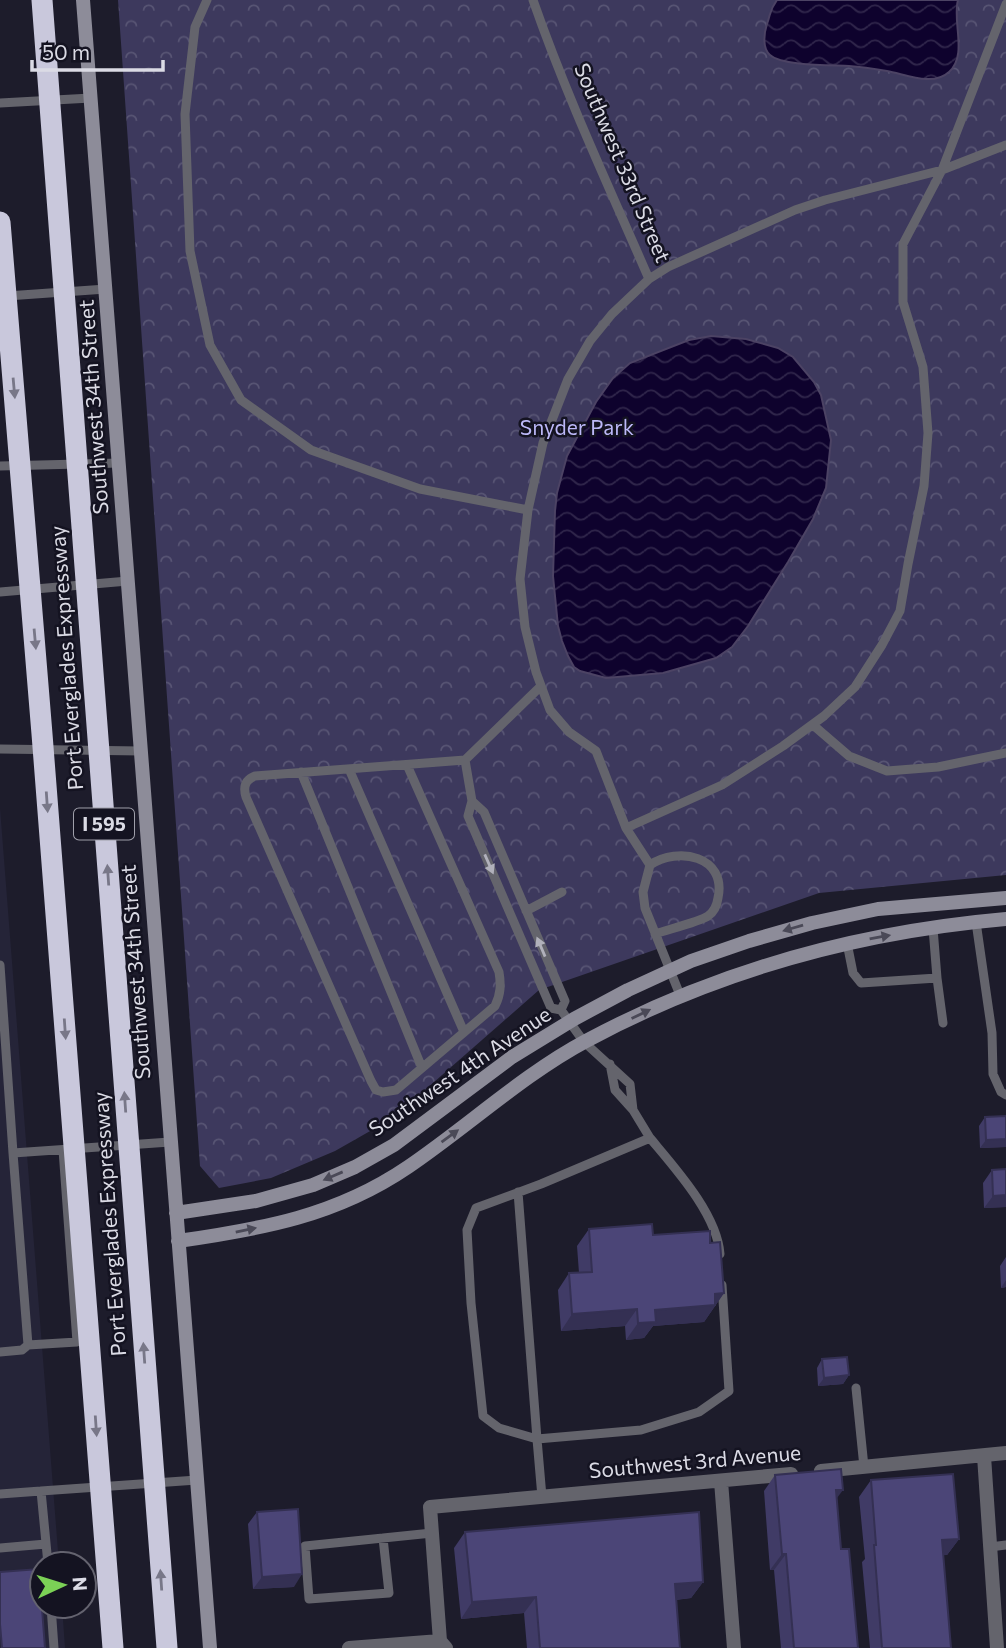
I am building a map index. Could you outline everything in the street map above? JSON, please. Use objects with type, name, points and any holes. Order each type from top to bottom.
[{"type":"highway","name":"Port Everglades Expressway","points":[[42,0],[167,1648]]},
{"type":"highway","name":"Port Everglades Expressway","points":[[0,222],[113,1648]]},
{"type":"street","name":"Southwest 34th Street","points":[[83,0],[210,1648]]},
{"type":"street","name":"Southwest 4th Avenue","points":[[176,1213],[256,1201],[313,1185],[355,1167],[394,1145],[565,1016],[691,961],[812,923],[878,909],[1006,898]]},
{"type":"street","name":"Southwest 4th Avenue","points":[[178,1241],[291,1221],[352,1199],[407,1168],[535,1073],[584,1042],[680,995],[797,955],[847,943],[1006,919]]},
{"type":"street","name":"Southwest 3rd Avenue","points":[[432,1533],[430,1507],[1006,1453]]},
{"type":"street","points":[[984,1456],[998,1648]]},
{"type":"street","points":[[721,1480],[734,1648]]},
{"type":"street","points":[[349,1648],[443,1644],[432,1533]]},
{"type":"lane","points":[[207,0],[195,27],[185,114],[190,251],[210,345],[241,400],[310,450],[420,489],[528,510]]},
{"type":"lane","name":"Southwest 33rd Street","points":[[533,0],[579,118],[649,279],[612,314],[590,341],[568,379],[543,443],[528,510],[520,579],[525,627],[536,671],[550,710],[569,732],[596,751],[626,828],[649,864]]},
{"type":"lane","points":[[626,828],[722,785],[813,725],[855,687],[900,611],[924,486],[928,433],[923,367],[903,302],[903,244],[942,170],[1006,5]]},
{"type":"lane","points":[[0,103],[91,98]]},
{"type":"lane","points":[[649,279],[668,267],[795,210],[942,170],[1006,145]]},
{"type":"lane","points":[[0,296],[106,289]]},
{"type":"lane","points":[[0,466],[119,463]]},
{"type":"lane","points":[[0,592],[128,581]]},
{"type":"lane","points":[[407,765],[499,972],[501,984],[495,1006],[396,1090],[383,1092],[376,1090],[246,797],[245,783],[255,776],[465,760],[541,686]]},
{"type":"lane","points":[[813,725],[849,756],[887,771],[938,767],[1006,753]]},
{"type":"lane","points":[[0,749],[141,751]]},
{"type":"lane","points":[[465,760],[472,801],[468,816],[551,1008],[565,1016],[584,1042],[630,1084],[634,1110]]},
{"type":"lane","points":[[349,769],[464,1032]]},
{"type":"lane","points":[[301,772],[422,1068]]},
{"type":"lane","points":[[472,801],[484,812],[565,1001],[565,1016]]},
{"type":"lane","points":[[655,934],[707,917],[717,906],[720,891],[718,878],[708,864],[694,856],[674,855],[660,858],[649,864],[643,892],[645,908],[655,934],[680,995]]},
{"type":"lane","points":[[526,911],[562,892]]},
{"type":"lane","points":[[976,922],[992,1033],[993,1074],[1001,1092],[1006,1095]]},
{"type":"lane","points":[[933,928],[943,1023]]},
{"type":"lane","points":[[847,943],[853,973],[861,983],[937,978]]},
{"type":"lane","points":[[0,965],[28,1345]]},
{"type":"lane","points":[[610,1064],[615,1090],[634,1110],[650,1138],[694,1192],[719,1240],[721,1268]]},
{"type":"lane","points":[[650,1138],[476,1208],[467,1230],[471,1303],[483,1416],[499,1428],[537,1439],[641,1430],[699,1412],[729,1391],[722,1281]]},
{"type":"lane","points":[[13,1153],[170,1142]]},
{"type":"lane","points":[[0,1352],[22,1350],[28,1345],[77,1342],[63,1150]]},
{"type":"lane","points":[[518,1192],[542,1497]]},
{"type":"lane","points":[[856,1388],[864,1467]]},
{"type":"lane","points":[[0,1494],[197,1480]]},
{"type":"lane","points":[[41,1491],[47,1550]]},
{"type":"lane","points":[[383,1538],[389,1593],[309,1599],[306,1546],[383,1538],[432,1533]]},
{"type":"lane","points":[[0,1548],[46,1544]]},
{"type":"lane","points":[[990,1546],[1006,1545]]},
{"type":"lane","points":[[52,1620],[54,1648]]},
{"type":"shaded area","points":[[0,808],[58,1550],[28,1550],[28,1620],[63,1620],[65,1648],[0,1648]]},
{"type":"green space","name":"Snyder Park","points":[[118,0],[1006,0],[1006,875],[819,893],[539,990],[393,1118],[335,1151],[271,1178],[219,1188],[200,1166]]},
{"type":"water","points":[[777,0],[958,0],[958,57],[949,72],[935,79],[868,68],[776,59],[767,52],[764,40],[770,12]]},
{"type":"water","points":[[711,336],[746,339],[778,348],[793,357],[814,382],[821,395],[831,440],[826,488],[813,519],[788,562],[732,647],[716,658],[663,673],[606,678],[580,671],[574,667],[562,641],[553,576],[557,493],[567,456],[596,402],[613,378],[630,363],[689,340]]},
{"type":"building","points":[[1006,1116],[1006,1139],[986,1140],[985,1117]]},
{"type":"building","points":[[1006,1169],[1006,1195],[993,1196],[992,1170]]},
{"type":"building","points":[[652,1224],[653,1235],[710,1231],[710,1243],[720,1242],[724,1293],[715,1294],[715,1305],[655,1310],[656,1322],[638,1323],[637,1309],[572,1314],[569,1273],[592,1272],[589,1229]]},
{"type":"building","points":[[847,1357],[849,1375],[824,1378],[822,1359]]},
{"type":"building","points":[[841,1469],[843,1490],[836,1490],[841,1549],[849,1549],[858,1648],[794,1648],[786,1554],[782,1554],[775,1475]]},
{"type":"building","points":[[953,1474],[959,1539],[942,1540],[951,1648],[882,1648],[871,1480]]},
{"type":"building","points":[[298,1509],[302,1574],[262,1577],[257,1512]]},
{"type":"building","points":[[699,1512],[703,1582],[675,1584],[680,1648],[540,1648],[536,1597],[472,1602],[465,1532]]},
{"type":"building","points":[[28,1570],[28,1620],[43,1620],[45,1648],[2,1648],[0,1572]]}]
